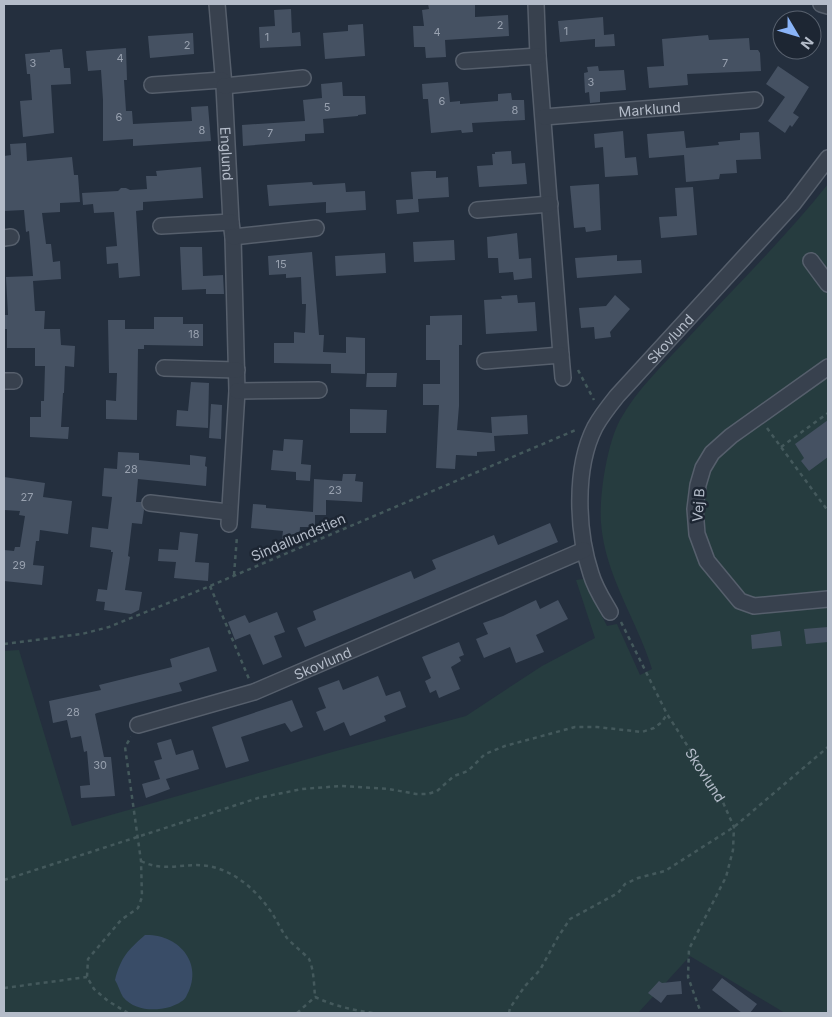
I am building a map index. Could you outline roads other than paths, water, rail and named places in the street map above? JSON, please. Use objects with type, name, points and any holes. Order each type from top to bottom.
[{"type":"street","name":"Englund","points":[[150,503],[228,518],[238,391],[233,238],[217,4]]},
{"type":"street","points":[[536,4],[538,56],[563,378]]},
{"type":"street","points":[[821,4],[828,6]]},
{"type":"street","points":[[464,62],[538,56]]},
{"type":"street","points":[[152,85],[303,78]]},
{"type":"street","name":"Marklund","points":[[544,117],[755,100]]},
{"type":"street","name":"Skovlund","points":[[610,612],[592,579],[584,550],[580,520],[580,490],[584,460],[594,429],[617,396],[793,204],[828,158]]},
{"type":"street","points":[[478,210],[550,204]]},
{"type":"street","points":[[161,226],[231,222]]},
{"type":"street","points":[[233,238],[316,228]]},
{"type":"street","points":[[812,261],[828,284]]},
{"type":"street","points":[[485,361],[561,355]]},
{"type":"street","name":"Vej B","points":[[828,367],[731,436],[712,453],[703,468],[698,484],[695,509],[697,534],[707,561],[740,601],[754,606],[828,600]]},
{"type":"street","points":[[164,368],[237,370]]},
{"type":"street","points":[[238,391],[319,390]]},
{"type":"street","name":"Skovlund","points":[[138,725],[254,692],[584,550]]},
{"type":"water","points":[[145,935],[158,936],[169,940],[186,954],[191,963],[193,974],[186,997],[181,1002],[170,1007],[145,1009],[133,1005],[123,997],[115,980],[126,954]]}]
